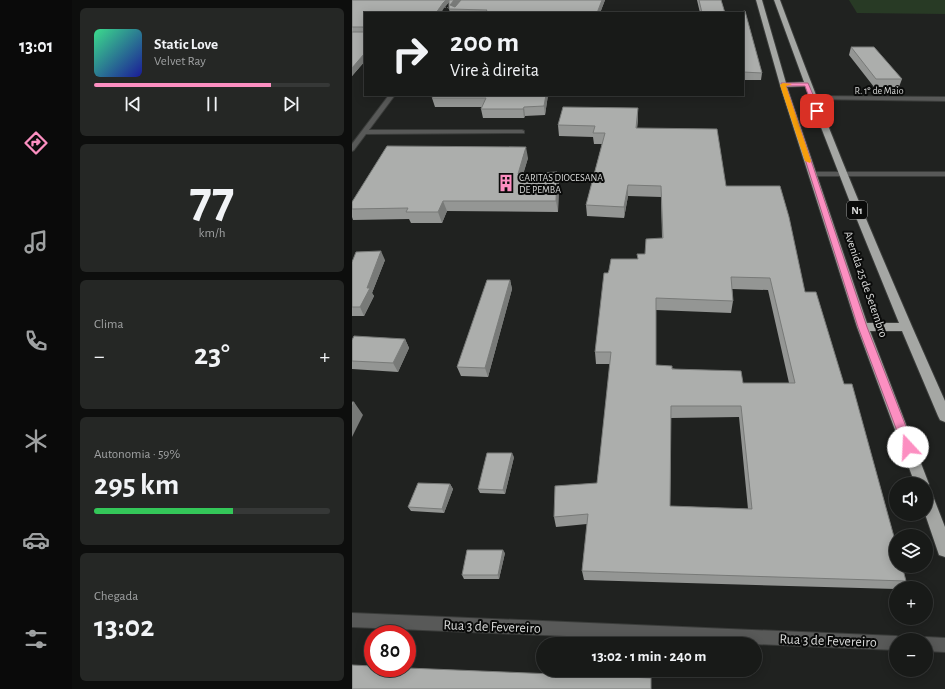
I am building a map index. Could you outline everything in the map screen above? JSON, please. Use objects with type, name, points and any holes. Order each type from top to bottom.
[{"type":"highway","name":"Avenida 25 de Setembro","points":[[760,0],[783,85],[863,327],[919,477]]},
{"type":"highway","name":"Avenida 25 de Setembro","points":[[777,0],[806,84],[842,174],[945,416]]},
{"type":"highway","points":[[783,85],[806,84]]},
{"type":"highway","points":[[863,327],[906,327]]},
{"type":"highway","points":[[933,516],[945,549]]},
{"type":"street","points":[[352,149],[391,96]]},
{"type":"street","name":"R. 1º de Maio","points":[[812,98],[945,99]]},
{"type":"street","points":[[365,132],[522,132]]},
{"type":"street","points":[[812,174],[945,174]]},
{"type":"street","name":"Rua 3 de Fevereiro","points":[[352,620],[889,643]]},
{"type":"street","points":[[933,644],[945,645]]},
{"type":"path","points":[[438,7],[452,8]]},
{"type":"green space","points":[[849,0],[945,0],[945,14],[857,13]]},
{"type":"building","points":[[352,0],[446,0],[437,12],[364,12],[364,29],[363,27],[352,27]]},
{"type":"building","points":[[449,0],[454,0],[450,5],[455,7],[461,0],[602,0],[597,12],[486,12],[487,10],[449,9]]},
{"type":"building","points":[[699,0],[721,0],[725,12],[702,12]]},
{"type":"building","points":[[745,11],[762,73],[744,72],[744,12],[741,12]]},
{"type":"building","points":[[352,32],[363,32],[364,54],[352,68]]},
{"type":"building","points":[[851,47],[874,47],[902,79],[876,79]]},
{"type":"building","points":[[433,96],[546,96],[544,106],[524,107],[523,109],[481,109],[486,98],[432,98]]},
{"type":"building","points":[[563,107],[638,108],[636,128],[717,129],[726,186],[780,186],[789,217],[805,292],[816,292],[844,384],[852,384],[892,529],[889,529],[889,573],[904,573],[906,581],[582,571],[588,514],[554,517],[555,486],[597,483],[611,352],[595,352],[604,273],[608,273],[611,259],[638,259],[637,254],[645,254],[646,239],[663,238],[661,186],[628,185],[624,207],[586,205],[605,133],[593,133],[595,126],[558,125]],"holes":[[[731,277],[770,278],[795,383],[743,383],[741,371],[672,369],[672,366],[656,365],[656,298],[733,301]],[[671,406],[741,406],[752,509],[670,506]]]},
{"type":"building","points":[[387,146],[526,147],[518,174],[557,172],[556,201],[443,201],[438,212],[406,212],[408,208],[352,209],[352,202]]},
{"type":"building","points":[[381,251],[367,288],[370,288],[360,307],[352,307],[352,262],[356,252]]},
{"type":"building","points":[[487,280],[510,280],[485,368],[457,367]]},
{"type":"building","points":[[354,336],[405,339],[393,363],[352,361],[352,340]]},
{"type":"building","points":[[487,453],[512,453],[503,490],[478,489]]},
{"type":"building","points":[[418,483],[450,484],[442,509],[408,507]]},
{"type":"building","points":[[467,550],[503,550],[498,575],[462,575]]},
{"type":"building","points":[[352,665],[364,666],[364,677],[416,677],[416,668],[536,673],[536,677],[651,678],[651,689],[352,689]]},
{"type":"slow traffic","points":[[790,84],[783,85],[808,161]]},
{"type":"place","name":"CARITAS DIOCESANA DE PEMBA","points":[[506,183]]},
{"type":"route","points":[[817,111],[806,84],[783,85],[863,327],[908,447]]}]
